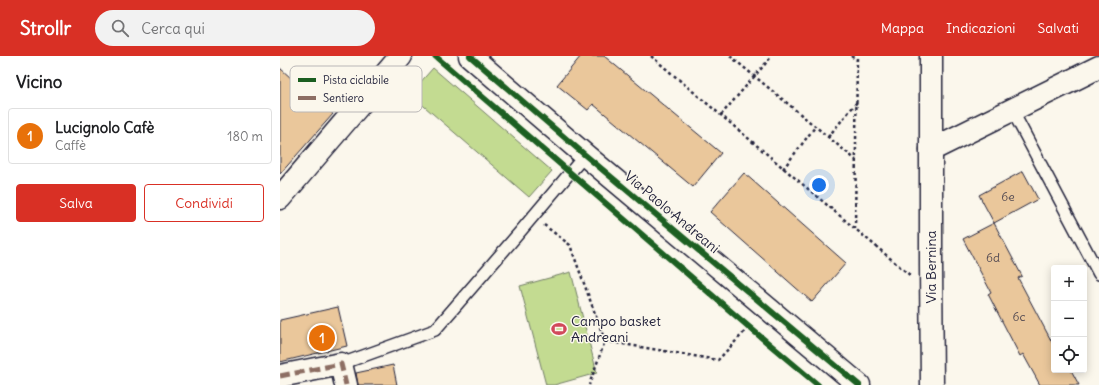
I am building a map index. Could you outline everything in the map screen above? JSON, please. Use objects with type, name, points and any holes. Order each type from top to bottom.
[{"type":"street","points":[[392,66],[401,56]]},
{"type":"street","name":"Via Paolo Andreani","points":[[470,56],[585,155],[859,385]]},
{"type":"street","name":"Via Bernina","points":[[931,56],[932,385]]},
{"type":"street","points":[[931,150],[1099,67]]},
{"type":"street","points":[[280,198],[353,112]]},
{"type":"street","points":[[280,376],[341,364],[346,385]]},
{"type":"lane","points":[[1012,110],[1099,274]]},
{"type":"lane","points":[[341,364],[435,330],[585,155]]},
{"type":"path","points":[[651,56],[931,294]]},
{"type":"path","points":[[730,56],[856,160]]},
{"type":"path","points":[[721,116],[772,56]]},
{"type":"path","points":[[851,56],[857,61]]},
{"type":"path","points":[[855,230],[857,56]]},
{"type":"path","points":[[828,137],[857,102]]},
{"type":"path","points":[[783,169],[815,127]]},
{"type":"path","points":[[533,216],[570,246],[605,341],[589,385]]},
{"type":"path","points":[[743,322],[754,332]]},
{"type":"path","points":[[605,341],[718,360],[749,327]]},
{"type":"green space","points":[[433,68],[552,171],[529,197],[422,104],[422,80]]},
{"type":"green space","name":"Campo basket Andreani","points":[[571,272],[597,373],[554,385],[546,385],[520,286]]},
{"type":"building","points":[[581,56],[604,56],[721,153],[693,187],[593,104],[588,110],[557,85]]},
{"type":"building","points":[[280,68],[290,77],[290,112],[331,112],[333,114],[280,174]]},
{"type":"building","points":[[1023,171],[1038,199],[994,223],[979,195]]},
{"type":"building","points":[[744,173],[846,263],[812,302],[710,212]]},
{"type":"building","points":[[994,223],[1022,276],[1018,278],[1051,340],[1051,373],[1073,373],[1079,385],[1040,385],[1023,354],[1020,356],[988,294],[991,292],[963,239]]},
{"type":"building","points":[[338,307],[347,346],[280,362],[280,320]]},
{"type":"building","points":[[393,365],[397,385],[358,385],[356,373]]},
{"type":"marked path","points":[[280,376],[341,364],[346,385]]},
{"type":"cycle path","points":[[435,56],[818,385]]},
{"type":"cycle path","points":[[470,56],[585,155],[859,385]]},
{"type":"place","name":"Campo basket Andreani","points":[[559,329]]},
{"type":"place","name":"Lucignolo Cafè","points":[[322,338]]}]
